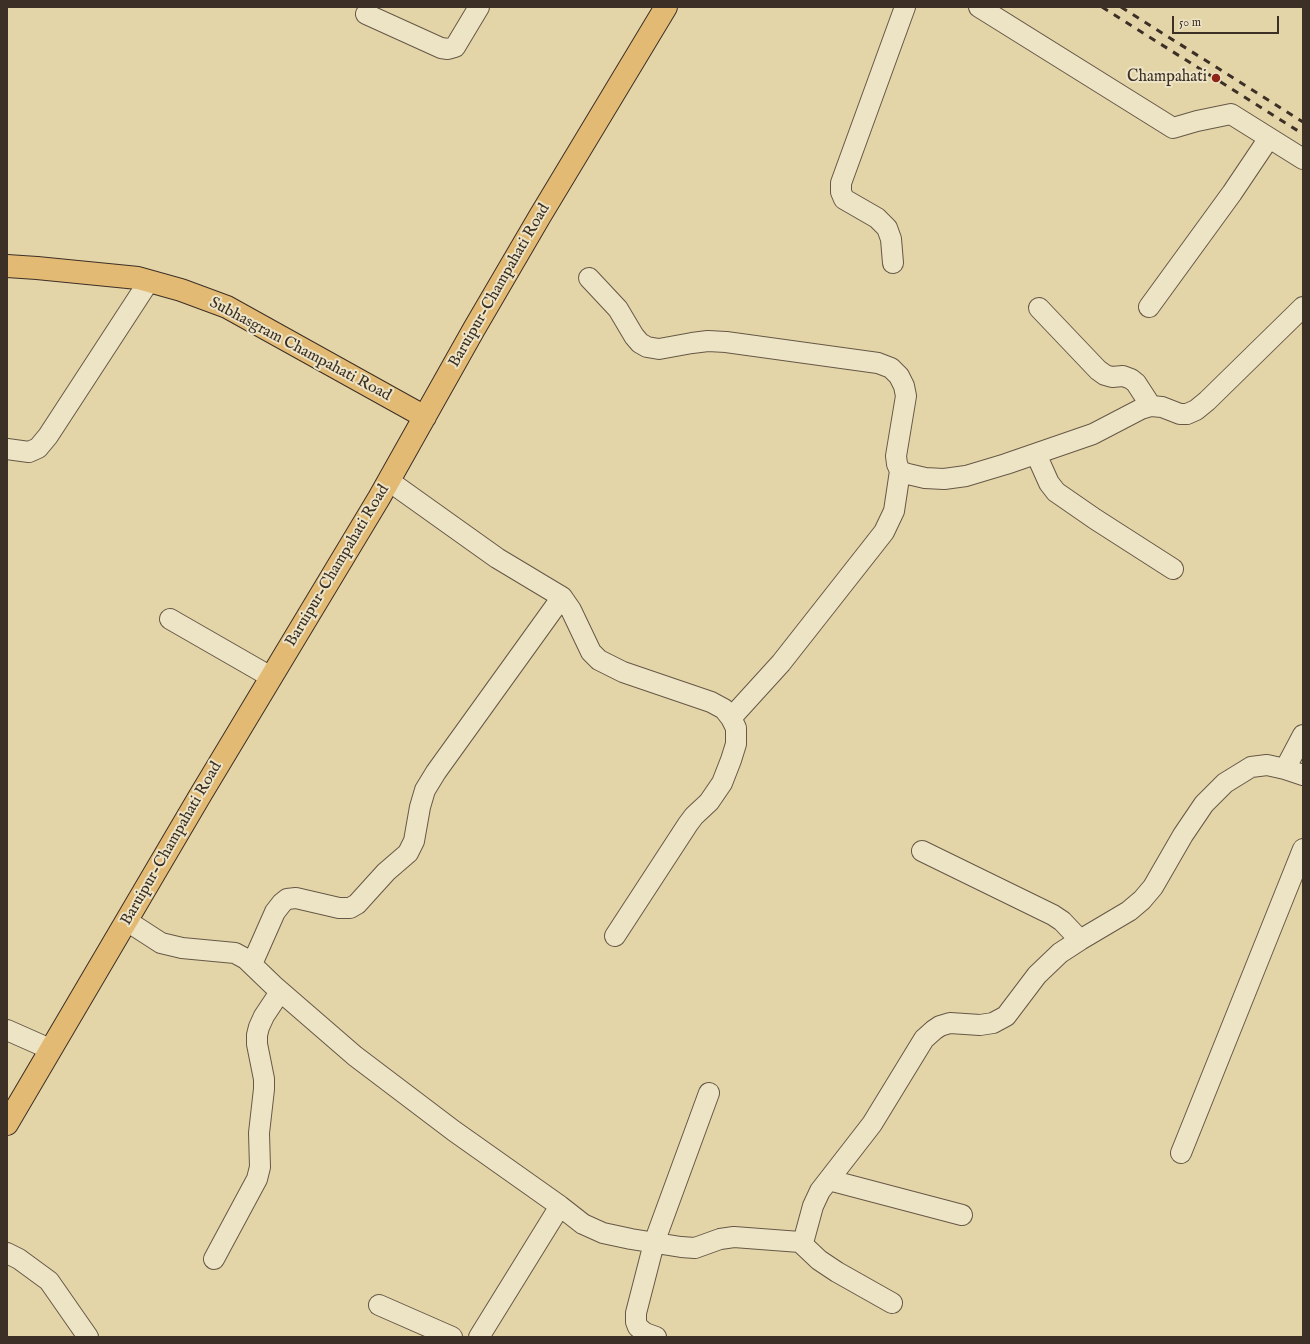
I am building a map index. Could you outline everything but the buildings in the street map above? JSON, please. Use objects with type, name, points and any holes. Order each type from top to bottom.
[{"type":"main road","name":"Baruipur-Champahati Road","points":[[7,1124],[271,677],[389,481],[536,223],[666,7]]},
{"type":"main road","name":"Subhasgram Champahati Road","points":[[7,266],[138,278],[181,290],[227,307],[425,417]]},
{"type":"street","points":[[366,14],[441,48],[448,49],[455,47],[479,7]]},
{"type":"street","points":[[893,263],[891,239],[887,228],[877,218],[844,199],[840,192],[841,183],[905,7]]},
{"type":"street","points":[[979,7],[1173,128],[1231,114],[1303,159]]},
{"type":"street","points":[[1149,307],[1232,193],[1269,138]]},
{"type":"street","points":[[589,278],[618,309],[634,336],[640,343],[647,347],[659,349],[692,342],[726,342],[878,363],[891,368],[899,376],[904,386],[906,396],[896,456],[900,471],[894,511],[890,522],[873,548],[781,663],[731,718]]},
{"type":"street","points":[[7,449],[29,452],[38,448],[48,436],[149,281]]},
{"type":"street","points":[[900,471],[925,478],[966,476],[1093,434],[1141,409],[1151,406],[1162,407],[1180,414],[1187,414],[1196,410],[1207,401],[1303,307]]},
{"type":"street","points":[[1039,308],[1098,370],[1105,375],[1112,377],[1123,376],[1131,379],[1151,406]]},
{"type":"street","points":[[1036,454],[1049,483],[1056,492],[1095,519],[1174,569]]},
{"type":"street","points":[[389,481],[498,558],[562,597],[571,610],[591,652],[599,660],[624,672],[711,702],[724,709],[736,728],[736,744],[722,783],[709,802],[688,824],[615,936]]},
{"type":"street","points":[[252,964],[275,912],[287,899],[296,898],[339,908],[350,908],[357,904],[386,872],[408,853],[414,841],[420,807],[425,790],[436,772],[562,597]]},
{"type":"street","points":[[170,620],[271,677]]},
{"type":"street","points":[[800,1242],[804,1239],[813,1206],[820,1191],[872,1124],[924,1039],[940,1026],[950,1023],[980,1025],[993,1023],[1006,1016],[1037,975],[1060,953],[1129,911],[1142,900],[1153,887],[1183,835],[1204,804],[1225,783],[1251,767],[1267,765],[1294,772],[1303,735]]},
{"type":"street","points":[[1181,1153],[1303,849]]},
{"type":"street","points":[[922,851],[1053,915],[1080,940]]},
{"type":"street","points":[[127,922],[161,943],[182,948],[235,953],[246,959],[280,992],[355,1056],[454,1131],[583,1224],[603,1233],[654,1243],[695,1248],[720,1239],[734,1237],[800,1242],[819,1260],[831,1268],[892,1303]]},
{"type":"street","points":[[214,1259],[257,1179],[260,1167],[259,1133],[264,1079],[257,1044],[257,1035],[264,1016],[280,992]]},
{"type":"street","points":[[7,1030],[50,1049]]},
{"type":"street","points":[[656,1337],[646,1333],[638,1327],[636,1322],[636,1313],[654,1243],[709,1093]]},
{"type":"street","points":[[829,1180],[962,1215]]},
{"type":"street","points":[[479,1337],[560,1206]]},
{"type":"street","points":[[7,1253],[19,1258],[49,1281],[88,1337]]},
{"type":"street","points":[[379,1305],[452,1337]]},
{"type":"railway","points":[[1102,7],[1303,134]]},
{"type":"railway","points":[[1121,7],[1303,122]]},
{"type":"place","name":"Champahati","points":[[1216,78]]}]
